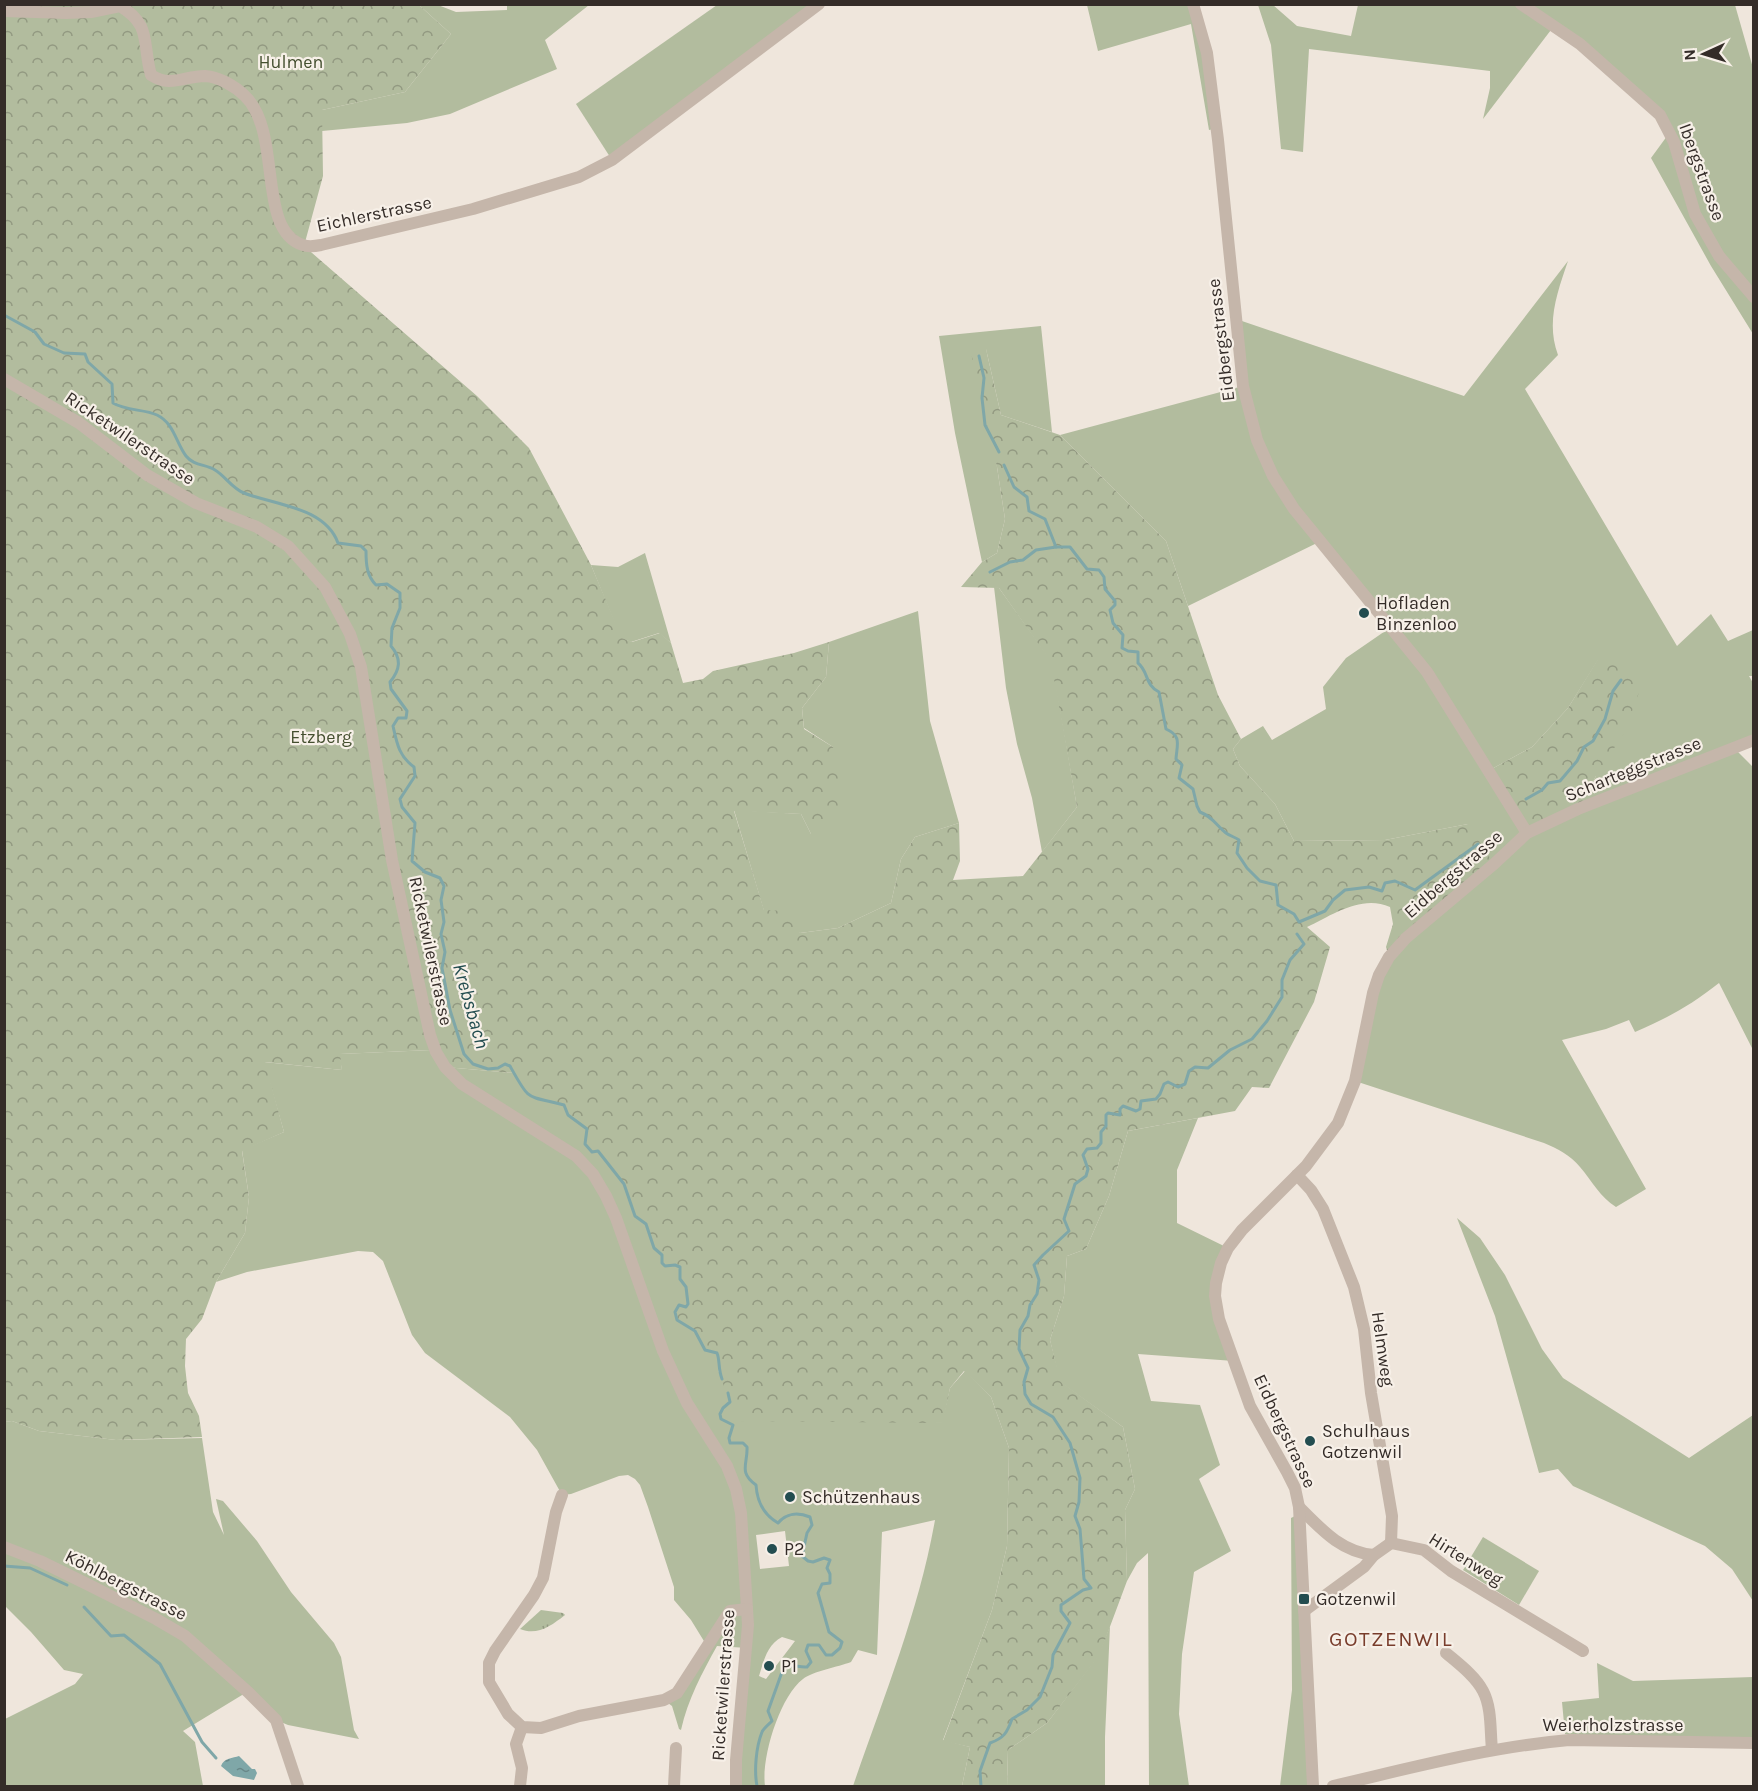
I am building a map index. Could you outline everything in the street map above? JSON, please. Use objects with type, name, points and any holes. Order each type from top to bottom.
[{"type":"street","name":"Eichlerstrasse","points":[[4,11],[66,14],[120,6],[134,14],[143,27],[151,75],[162,81],[205,76],[224,81],[246,97],[261,120],[268,147],[272,197],[278,218],[288,236],[304,246],[332,243],[473,209],[579,177],[612,160],[819,4]]},
{"type":"street","name":"Eidbergstrasse","points":[[1192,4],[1207,53],[1243,386],[1257,440],[1273,476],[1294,510],[1427,672],[1527,833],[1406,938],[1389,957],[1379,975],[1373,993],[1355,1081],[1338,1123],[1306,1166],[1242,1230],[1228,1248],[1216,1283],[1215,1296],[1219,1319],[1250,1406],[1295,1488],[1299,1507],[1313,1786]]},
{"type":"street","name":"Ibergstrasse","points":[[1521,4],[1580,44],[1660,115],[1674,142],[1687,194],[1695,214],[1719,256],[1754,297]]},
{"type":"street","name":"Ricketwilerstrasse","points":[[4,379],[79,423],[147,475],[196,503],[257,527],[288,546],[325,587],[350,634],[361,667],[393,861],[436,1052],[444,1067],[462,1084],[576,1156],[593,1174],[606,1196],[675,1379],[687,1403],[718,1448],[735,1489],[741,1513],[747,1609],[747,1648],[736,1760],[736,1786]]},
{"type":"street","name":"Scharteggstrasse","points":[[1527,833],[1578,808],[1754,740]]},
{"type":"street","name":"Helmweg","points":[[1297,1175],[1311,1190],[1323,1209],[1359,1308],[1392,1516],[1391,1543]]},
{"type":"street","points":[[562,1495],[556,1512],[543,1578],[489,1663],[489,1683],[508,1714],[522,1727],[542,1728],[579,1716],[664,1700],[677,1693],[730,1611],[747,1609]]},
{"type":"street","points":[[1299,1507],[1331,1539],[1361,1554],[1374,1555]]},
{"type":"street","points":[[1304,1611],[1391,1543]]},
{"type":"street","name":"Hirtenweg","points":[[1391,1543],[1424,1550],[1451,1571],[1583,1651]]},
{"type":"street","name":"Köhlbergstrasse","points":[[4,1547],[40,1561],[91,1586],[185,1636],[276,1720],[298,1786]]},
{"type":"street","points":[[1446,1653],[1472,1676],[1483,1691],[1488,1708],[1492,1749]]},
{"type":"street","points":[[520,1786],[522,1768],[516,1744],[522,1727]]},
{"type":"street","name":"Weierholzstrasse","points":[[1333,1786],[1377,1781],[1492,1749],[1569,1740],[1754,1743]]},
{"type":"street","points":[[674,1786],[676,1748]]},
{"type":"green space","name":"Etzberg","points":[[4,5],[419,5],[451,34],[405,92],[322,110],[323,176],[304,246],[477,396],[529,448],[591,565],[622,638],[632,642],[660,633],[671,643],[683,683],[703,679],[713,671],[794,653],[829,642],[826,677],[802,708],[804,729],[833,747],[843,799],[823,833],[811,834],[801,814],[734,811],[764,910],[787,911],[800,933],[838,928],[891,903],[901,859],[915,837],[959,823],[960,861],[953,880],[1023,876],[1077,807],[1051,662],[999,588],[961,587],[982,562],[997,553],[1005,519],[997,467],[971,353],[986,349],[1001,415],[1060,435],[1166,541],[1218,695],[1241,739],[1233,749],[1240,766],[1275,804],[1294,841],[1385,840],[1468,824],[1494,864],[1389,957],[1386,947],[1393,924],[1390,907],[1369,903],[1358,904],[1307,927],[1330,947],[1314,1002],[1269,1088],[1252,1087],[1235,1111],[1128,1131],[1109,1196],[1086,1249],[1067,1256],[1064,1296],[1050,1340],[1061,1382],[1123,1427],[1135,1489],[1125,1510],[1127,1581],[1099,1656],[1047,1723],[1008,1750],[1007,1786],[962,1786],[970,1747],[943,1741],[992,1610],[1007,1546],[1009,1448],[991,1397],[964,1371],[950,1388],[943,1423],[737,1421],[718,1370],[717,1353],[705,1350],[695,1331],[677,1320],[675,1312],[679,1305],[686,1307],[688,1304],[686,1287],[680,1279],[680,1267],[665,1266],[662,1263],[662,1255],[654,1248],[646,1224],[635,1216],[624,1184],[599,1151],[592,1152],[585,1144],[587,1129],[568,1115],[564,1105],[529,1094],[514,1073],[445,1067],[431,1050],[340,1054],[342,1070],[265,1062],[284,1132],[242,1151],[249,1197],[245,1233],[216,1282],[202,1319],[186,1339],[185,1366],[188,1393],[199,1416],[202,1437],[116,1440],[39,1431],[12,1421],[5,1422]]},
{"type":"green space","points":[[419,5],[438,5],[456,12],[507,10],[507,5],[589,5],[545,40],[557,69],[450,114],[407,123],[322,131],[322,110],[405,92],[451,34]]},
{"type":"green space","points":[[717,5],[819,5],[612,160],[576,104]]},
{"type":"green space","points":[[1087,5],[1193,5],[1217,128],[1209,130],[1191,24],[1098,51]]},
{"type":"green space","points":[[1258,5],[1273,5],[1297,26],[1351,36],[1358,5],[1735,5],[1753,68],[1753,334],[1711,266],[1651,158],[1670,132],[1660,115],[1554,26],[1483,119],[1490,88],[1490,71],[1309,49],[1303,152],[1281,149],[1271,45]]},
{"type":"green space","points":[[1568,261],[1554,308],[1553,331],[1558,355],[1525,389],[1677,646],[1711,614],[1728,641],[1753,630],[1753,676],[1749,676],[1753,683],[1753,740],[1734,748],[1753,767],[1753,1050],[1719,983],[1679,1011],[1635,1032],[1629,1020],[1606,1029],[1562,1040],[1646,1189],[1616,1207],[1601,1194],[1576,1163],[1544,1143],[1355,1081],[1373,993],[1468,824],[1385,840],[1294,841],[1275,804],[1240,766],[1233,749],[1241,739],[1263,726],[1272,740],[1326,709],[1323,687],[1346,658],[1391,627],[1319,542],[1188,606],[1166,541],[1060,435],[1243,386],[1236,319],[1464,396]],"holes":[[[1598,660],[1596,776],[1578,808],[1488,771],[1532,747],[1568,708]]]},
{"type":"green space","points":[[1041,326],[1052,432],[1001,415],[986,349],[997,467],[1005,519],[997,553],[982,562],[955,433],[939,336]]},
{"type":"green space","points":[[645,553],[671,643],[659,633],[631,642],[621,638],[591,565],[618,567]]},
{"type":"green space","points":[[994,587],[999,588],[1052,662],[1077,807],[1042,852],[1032,798],[1017,744],[1006,688]]},
{"type":"green space","points":[[918,611],[930,721],[959,823],[915,837],[901,859],[891,903],[838,928],[800,933],[764,911],[734,810],[801,814],[811,834],[833,747],[804,728],[802,708],[826,677],[829,642]]},
{"type":"green space","points":[[1598,659],[1645,676],[1624,733],[1578,809],[1527,833],[1488,771],[1532,747],[1568,708]]},
{"type":"green space","points":[[431,1050],[445,1067],[514,1073],[524,1090],[533,1097],[564,1105],[568,1115],[587,1129],[598,1151],[624,1184],[635,1216],[646,1224],[662,1255],[665,1266],[680,1267],[680,1279],[686,1287],[688,1304],[675,1312],[677,1320],[695,1331],[700,1341],[717,1353],[718,1370],[728,1393],[942,1423],[950,1388],[965,1371],[991,1397],[1009,1448],[1007,1546],[992,1610],[943,1740],[970,1747],[962,1786],[853,1786],[910,1621],[935,1520],[882,1532],[877,1655],[858,1650],[851,1662],[819,1671],[803,1679],[787,1699],[774,1728],[766,1760],[765,1786],[736,1786],[747,1648],[717,1646],[692,1697],[681,1730],[679,1729],[672,1706],[664,1700],[707,1646],[691,1620],[674,1600],[674,1587],[648,1507],[640,1485],[635,1479],[628,1475],[619,1476],[571,1494],[562,1495],[537,1450],[510,1417],[425,1353],[412,1335],[383,1261],[373,1252],[358,1251],[247,1272],[216,1282],[245,1233],[249,1197],[242,1150],[284,1132],[264,1062],[342,1070],[339,1054]],"holes":[[[785,1531],[789,1566],[760,1569],[756,1535]],[[782,1637],[795,1641],[766,1679],[759,1676],[769,1649]]]},
{"type":"green space","points":[[1198,1118],[1177,1170],[1177,1223],[1228,1248],[1216,1283],[1234,1361],[1138,1354],[1151,1401],[1200,1405],[1220,1465],[1199,1479],[1231,1551],[1194,1572],[1182,1654],[1179,1714],[1189,1786],[1149,1786],[1148,1553],[1137,1563],[1127,1581],[1125,1510],[1135,1489],[1123,1427],[1060,1382],[1050,1340],[1064,1296],[1067,1256],[1086,1249],[1109,1196],[1128,1131]]},
{"type":"green space","points":[[1457,1218],[1480,1238],[1505,1275],[1542,1349],[1563,1378],[1689,1458],[1753,1415],[1753,1601],[1732,1569],[1705,1546],[1573,1486],[1558,1469],[1539,1473],[1495,1316]]},
{"type":"green space","points":[[12,1421],[39,1431],[116,1440],[202,1438],[213,1512],[224,1535],[216,1499],[223,1501],[257,1541],[291,1592],[334,1643],[341,1657],[354,1730],[359,1739],[288,1725],[276,1720],[247,1692],[183,1731],[195,1742],[203,1786],[5,1786],[5,1719],[75,1684],[83,1674],[64,1670],[5,1606],[4,1422]]},
{"type":"green space","points":[[1299,1514],[1313,1786],[1280,1786],[1292,1690],[1291,1518]]},
{"type":"green space","points":[[1483,1537],[1539,1571],[1519,1605],[1463,1570]]},
{"type":"green space","points":[[541,1610],[565,1615],[538,1631],[520,1629]]},
{"type":"green space","points":[[1110,1626],[1105,1786],[1007,1786],[1008,1750],[1047,1723],[1098,1656]]},
{"type":"green space","points":[[1597,1663],[1633,1681],[1753,1677],[1753,1740],[1565,1734],[1562,1702],[1599,1698]]},
{"type":"water","points":[[239,1756],[252,1769],[255,1769],[257,1773],[254,1780],[233,1776],[221,1766],[226,1760]]},
{"type":"waterway","name":"Krebsbach","points":[[4,315],[35,332],[44,344],[64,353],[85,354],[88,362],[112,384],[113,403],[152,413],[163,419],[171,428],[186,456],[193,462],[215,470],[236,489],[244,493],[311,515],[332,531],[338,543],[361,546],[366,551],[368,570],[373,582],[376,585],[387,584],[400,593],[400,608],[392,628],[391,646],[397,655],[398,664],[396,673],[390,682],[391,689],[407,711],[406,718],[398,718],[393,726],[399,749],[414,767],[415,776],[400,799],[402,807],[415,823],[412,861],[425,872],[440,878],[444,886],[441,900],[444,922],[441,934],[445,952],[442,968],[450,1010],[464,1054],[473,1064],[488,1069],[498,1068],[505,1064],[510,1066],[526,1092],[535,1098],[564,1105],[568,1115],[587,1129],[585,1144],[592,1152],[598,1151],[624,1184],[635,1216],[646,1224],[654,1248],[662,1255],[662,1263],[665,1266],[680,1267],[680,1279],[686,1287],[688,1304],[686,1307],[679,1305],[675,1312],[677,1320],[695,1331],[705,1350],[717,1353],[722,1379]]},
{"type":"waterway","points":[[979,356],[984,378],[982,398],[985,425],[999,452]]},
{"type":"waterway","points":[[1004,465],[1014,487],[1027,497],[1029,511],[1045,519],[1056,547],[1070,547],[1087,569],[1099,570],[1104,577],[1105,589],[1115,601],[1115,605],[1110,610],[1113,623],[1123,635],[1122,648],[1138,652],[1138,663],[1151,685],[1159,692],[1166,729],[1174,735],[1177,741],[1176,759],[1182,765],[1179,778],[1193,789],[1200,812],[1226,833],[1239,840],[1237,853],[1247,868],[1260,881],[1276,885],[1278,905],[1294,914],[1299,922],[1325,911],[1345,890],[1369,887],[1382,891],[1385,883],[1395,881],[1415,890],[1478,844]]},
{"type":"waterway","points":[[990,572],[1010,562],[1023,560],[1036,550],[1056,547]]},
{"type":"waterway","points":[[1526,799],[1542,790],[1548,783],[1560,781],[1577,761],[1584,747],[1593,741],[1605,719],[1613,691],[1621,680]]},
{"type":"waterway","points":[[981,1786],[980,1771],[990,1743],[1002,1737],[1012,1719],[1027,1710],[1040,1697],[1052,1667],[1053,1655],[1070,1623],[1061,1611],[1061,1605],[1083,1590],[1091,1588],[1084,1579],[1080,1529],[1075,1516],[1079,1502],[1080,1478],[1070,1443],[1053,1417],[1031,1404],[1025,1394],[1024,1382],[1028,1368],[1019,1349],[1020,1330],[1037,1294],[1039,1280],[1034,1265],[1069,1231],[1064,1219],[1075,1184],[1086,1176],[1088,1169],[1083,1155],[1087,1149],[1097,1148],[1101,1143],[1101,1132],[1106,1126],[1106,1115],[1108,1113],[1120,1115],[1120,1109],[1123,1106],[1136,1111],[1140,1109],[1141,1101],[1156,1099],[1164,1084],[1168,1082],[1178,1087],[1185,1084],[1189,1071],[1195,1067],[1208,1068],[1230,1050],[1252,1039],[1282,997],[1282,980],[1290,960],[1304,944],[1297,934]]},
{"type":"waterway","name":"Krebsbach","points":[[728,1393],[730,1402],[723,1408],[720,1414],[721,1419],[733,1425],[729,1438],[730,1443],[743,1443],[747,1447],[745,1468],[747,1476],[756,1485],[762,1507],[778,1523],[792,1514],[810,1517],[812,1525],[807,1533],[802,1556],[813,1562],[824,1558],[830,1560],[827,1568],[830,1583],[822,1584],[818,1593],[829,1632],[842,1642],[840,1648],[832,1655],[826,1655],[819,1645],[808,1645],[806,1651],[811,1662],[807,1667],[791,1666],[782,1672],[768,1711],[772,1721],[763,1731],[758,1745],[757,1786]]},
{"type":"waterway","points":[[4,1566],[30,1568],[67,1585]]},
{"type":"waterway","points":[[84,1607],[111,1636],[124,1635],[160,1664],[202,1742],[216,1758]]},
{"type":"place","name":"Hofladen Binzenloo","points":[[1364,613]]},
{"type":"place","name":"Schulhaus Gotzenwil","points":[[1310,1441]]},
{"type":"place","name":"Schützenhaus","points":[[790,1497]]},
{"type":"place","name":"P2","points":[[772,1549]]},
{"type":"place","name":"Gotzenwil","points":[[1304,1599]]},
{"type":"place","name":"P1","points":[[769,1666]]},
{"type":"district","name":"GOTZENWIL","points":[[1391,1639]]},
{"type":"park label","name":"Hulmen","points":[[291,62]]}]
